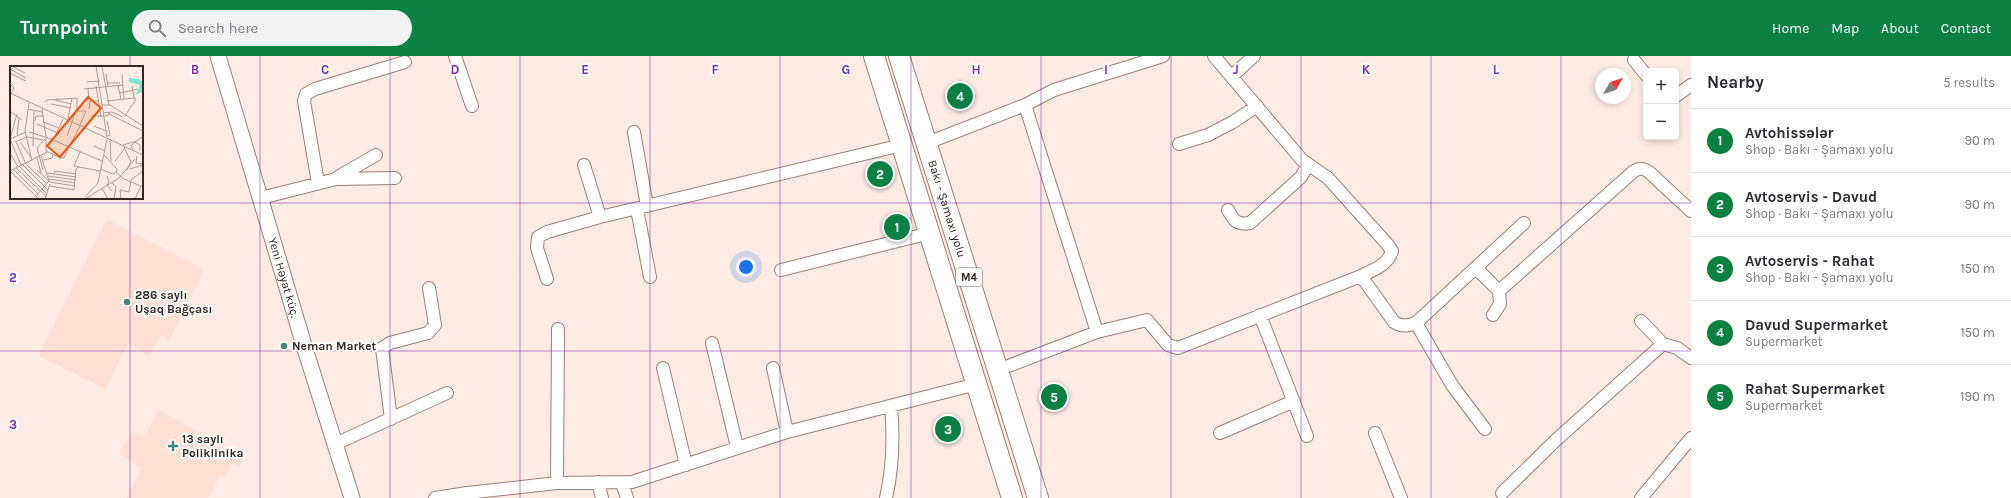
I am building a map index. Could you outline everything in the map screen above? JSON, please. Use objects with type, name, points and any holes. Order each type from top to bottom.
[{"type":"highway","name":"Bakı - Şamaxı yolu","points":[[874,56],[1012,498]]},
{"type":"highway","name":"Bakı - Şamaxı yolu","points":[[899,56],[1038,498]]},
{"type":"street","name":"Yeni Həyat küç.","points":[[218,56],[306,352],[352,498]]},
{"type":"street","points":[[455,56],[472,106]]},
{"type":"street","points":[[927,144],[1025,105],[1054,90],[1164,56]]},
{"type":"street","points":[[998,370],[1097,332],[1147,320],[1168,344],[1178,348],[1260,314],[1361,276],[1387,262],[1392,251],[1328,178],[1320,171],[1308,165],[1214,56]]},
{"type":"street","points":[[1232,76],[1254,56]]},
{"type":"street","points":[[1634,60],[1643,72]]},
{"type":"street","points":[[318,183],[304,101],[306,94],[315,89],[405,62]]},
{"type":"street","points":[[1679,94],[1691,85]]},
{"type":"street","points":[[1025,105],[1097,332]]},
{"type":"street","points":[[1178,144],[1208,135],[1233,122],[1257,106]]},
{"type":"street","points":[[634,132],[650,277]]},
{"type":"street","points":[[547,279],[537,248],[538,237],[547,232],[600,217],[902,145]]},
{"type":"street","points":[[336,179],[376,155]]},
{"type":"street","points":[[584,165],[600,217]]},
{"type":"street","points":[[1228,210],[1235,222],[1240,225],[1250,223],[1301,177],[1308,165]]},
{"type":"street","points":[[1499,291],[1634,171],[1640,168],[1649,172],[1691,211]]},
{"type":"street","points":[[261,198],[336,179],[395,178]]},
{"type":"street","points":[[1361,276],[1394,322],[1399,325],[1407,326],[1416,323],[1524,223]]},
{"type":"street","points":[[781,270],[930,233]]},
{"type":"street","points":[[1476,268],[1499,291],[1500,304],[1492,315]]},
{"type":"street","points":[[391,419],[382,348],[390,343],[428,333],[435,325],[429,288]]},
{"type":"street","points":[[1260,314],[1307,436]]},
{"type":"street","points":[[1641,320],[1663,344],[1677,348],[1691,358]]},
{"type":"street","points":[[1416,323],[1452,385],[1485,429]]},
{"type":"street","points":[[557,483],[558,329]]},
{"type":"street","points":[[712,343],[737,447]]},
{"type":"street","points":[[1502,493],[1556,440],[1663,344]]},
{"type":"street","points":[[663,368],[686,465]]},
{"type":"street","points":[[773,368],[787,432]]},
{"type":"street","points":[[435,498],[557,483],[622,483],[644,479],[737,447],[787,432],[977,384]]},
{"type":"street","points":[[335,444],[447,393]]},
{"type":"street","points":[[1220,433],[1294,401]]},
{"type":"street","points":[[886,498],[893,452],[894,434],[891,406]]},
{"type":"street","points":[[1375,433],[1401,498]]},
{"type":"street","points":[[1641,498],[1691,438]]},
{"type":"street","points":[[598,482],[602,498]]},
{"type":"street","points":[[622,483],[628,498]]},
{"type":"shaded area","name":"286 saylı Uşaq Bağçası","points":[[107,220],[204,269],[170,340],[161,335],[149,356],[128,344],[105,389],[39,356]]},
{"type":"shaded area","name":"13 saylı Poliklinika","points":[[159,410],[244,459],[239,467],[232,463],[224,477],[220,475],[208,498],[127,498],[142,468],[119,454],[132,431],[144,437]]},
{"type":"place","name":"Davud Supermarket","points":[[960,96]]},
{"type":"place","name":"Avtoservis - Davud","points":[[880,174]]},
{"type":"place","name":"Avtohissələr","points":[[897,227]]},
{"type":"place","name":"286 saylı Uşaq Bağçası","points":[[127,302]]},
{"type":"place","name":"Neman Market","points":[[284,346]]},
{"type":"place","name":"Rahat Supermarket","points":[[1054,397]]},
{"type":"place","name":"Avtoservis - Rahat","points":[[948,429]]},
{"type":"place","name":"13 saylı Poliklinika","points":[[173,446]]}]
